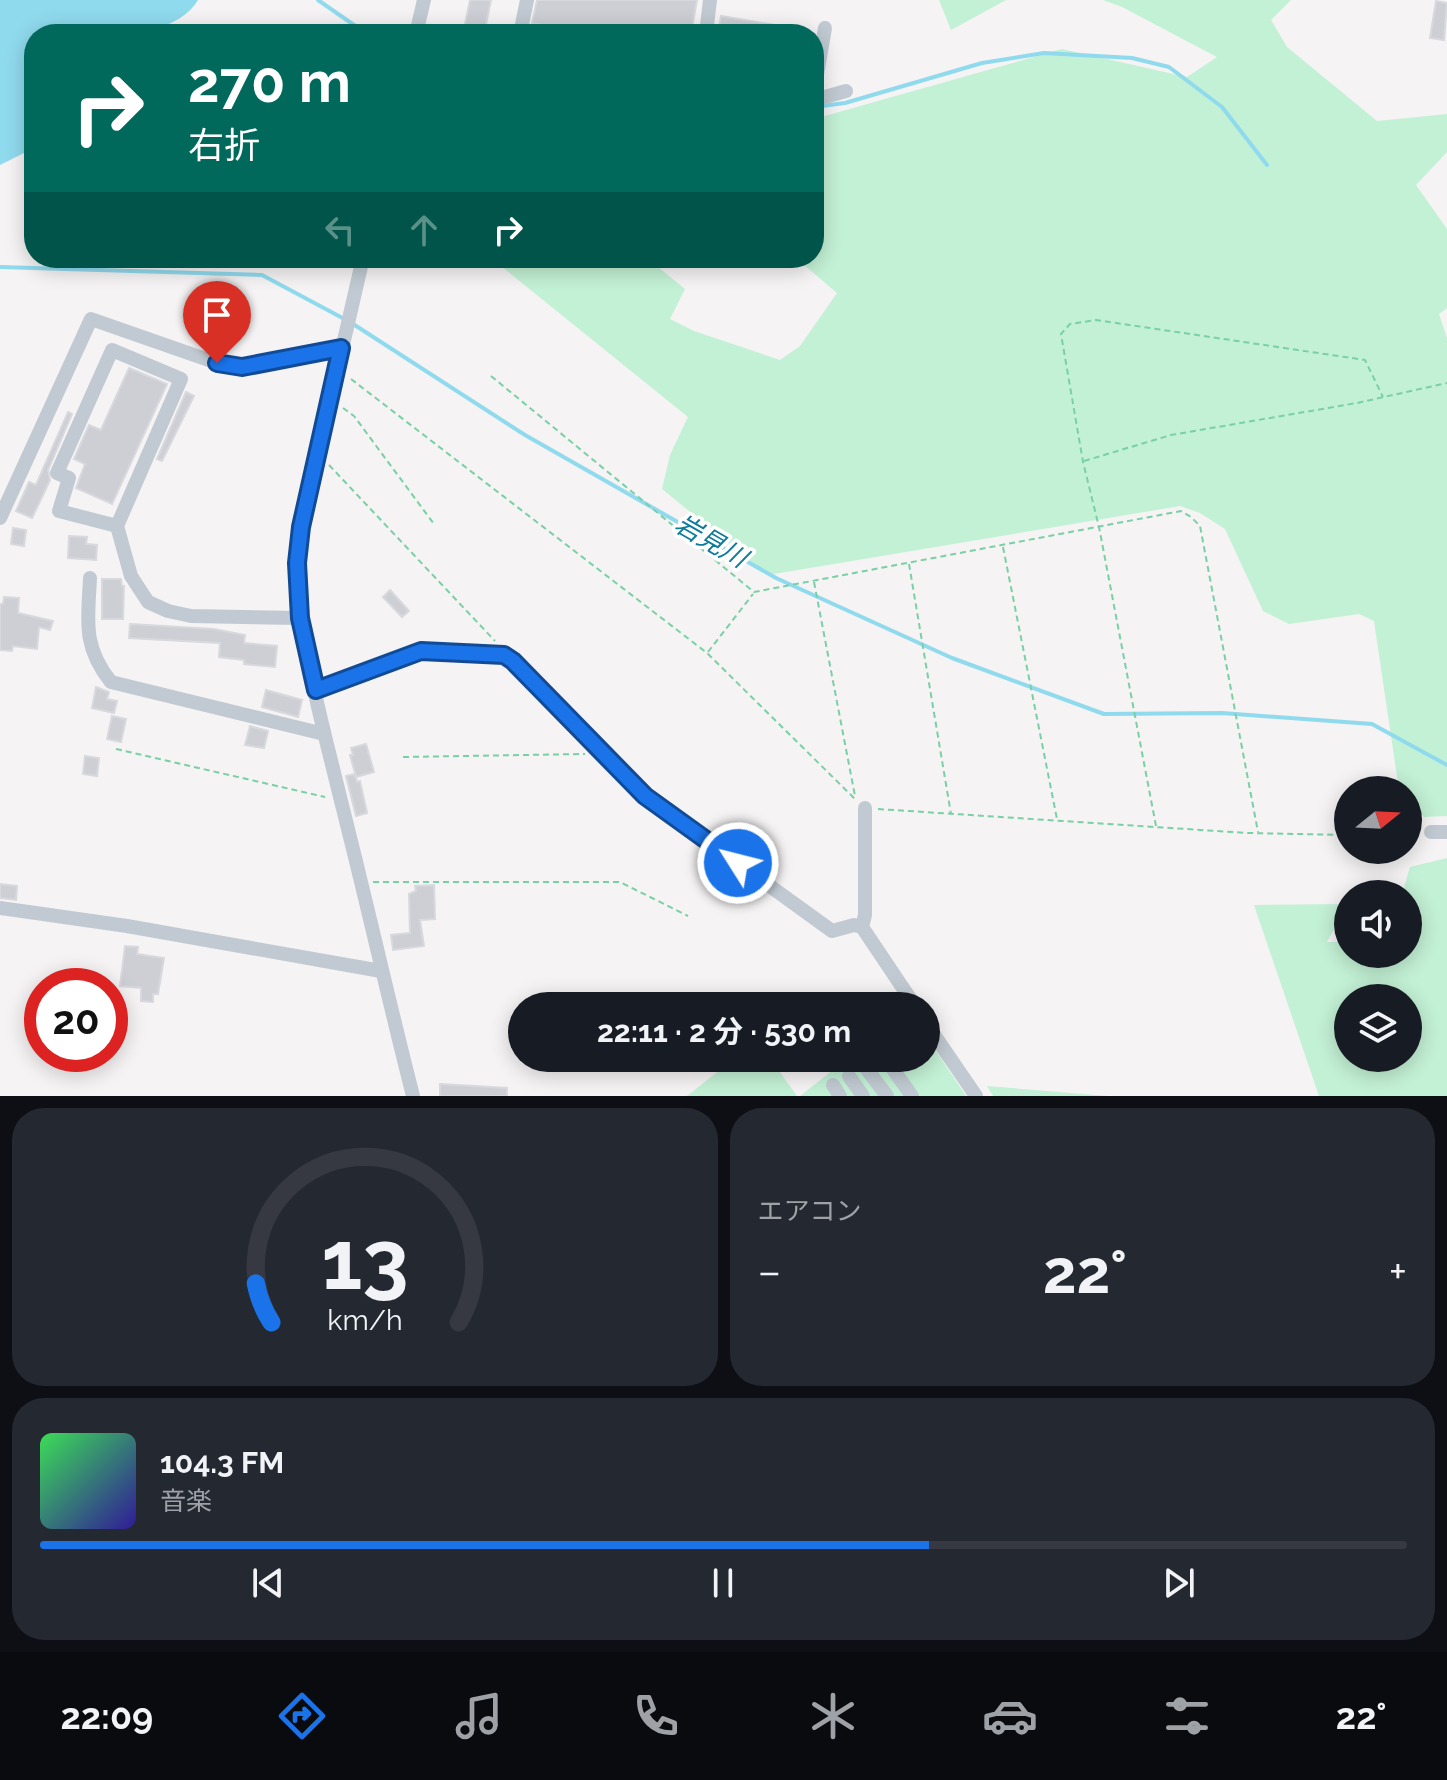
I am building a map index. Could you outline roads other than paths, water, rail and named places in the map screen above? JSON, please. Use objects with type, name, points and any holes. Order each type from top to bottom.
[{"type":"street","points":[[418,24],[424,0]]},
{"type":"street","points":[[522,24],[527,0]]},
{"type":"street","points":[[707,24],[710,0]]},
{"type":"street","points":[[824,34],[825,28]]},
{"type":"street","points":[[824,91],[846,91]]},
{"type":"street","points":[[361,268],[301,527],[297,563],[300,618],[324,734],[413,1096]]},
{"type":"street","points":[[0,518],[91,319],[217,363],[242,367],[341,348]]},
{"type":"street","points":[[117,526],[59,511],[69,478],[57,473],[112,350],[181,379],[117,526],[131,576],[148,602],[191,616],[300,618]]},
{"type":"street","points":[[90,578],[87,635],[96,659],[111,682],[324,734]]},
{"type":"street","points":[[316,690],[421,651],[504,655],[645,796],[832,931],[854,925],[862,927],[906,992]]},
{"type":"street","points":[[862,927],[865,915],[865,808]]},
{"type":"street","points":[[1431,832],[1447,832]]},
{"type":"street","points":[[0,908],[143,928],[381,971]]},
{"type":"street","points":[[940,1043],[976,1096]]},
{"type":"street","points":[[869,1072],[887,1096]]},
{"type":"street","points":[[895,1072],[912,1096]]},
{"type":"street","points":[[849,1076],[863,1096]]},
{"type":"water","points":[[0,0],[198,0],[185,15],[169,24],[24,24],[24,153],[0,165]]},
{"type":"waterway","points":[[318,0],[353,24]]},
{"type":"waterway","points":[[824,106],[845,103],[982,63],[1044,53],[1132,58],[1169,67],[1222,107],[1267,165]]},
{"type":"waterway","name":"岩見川","points":[[0,267],[24,268]]},
{"type":"waterway","name":"岩見川","points":[[33,268],[262,275],[350,322],[525,435],[776,578],[952,658],[1104,714],[1222,713],[1372,724],[1447,765]]}]
